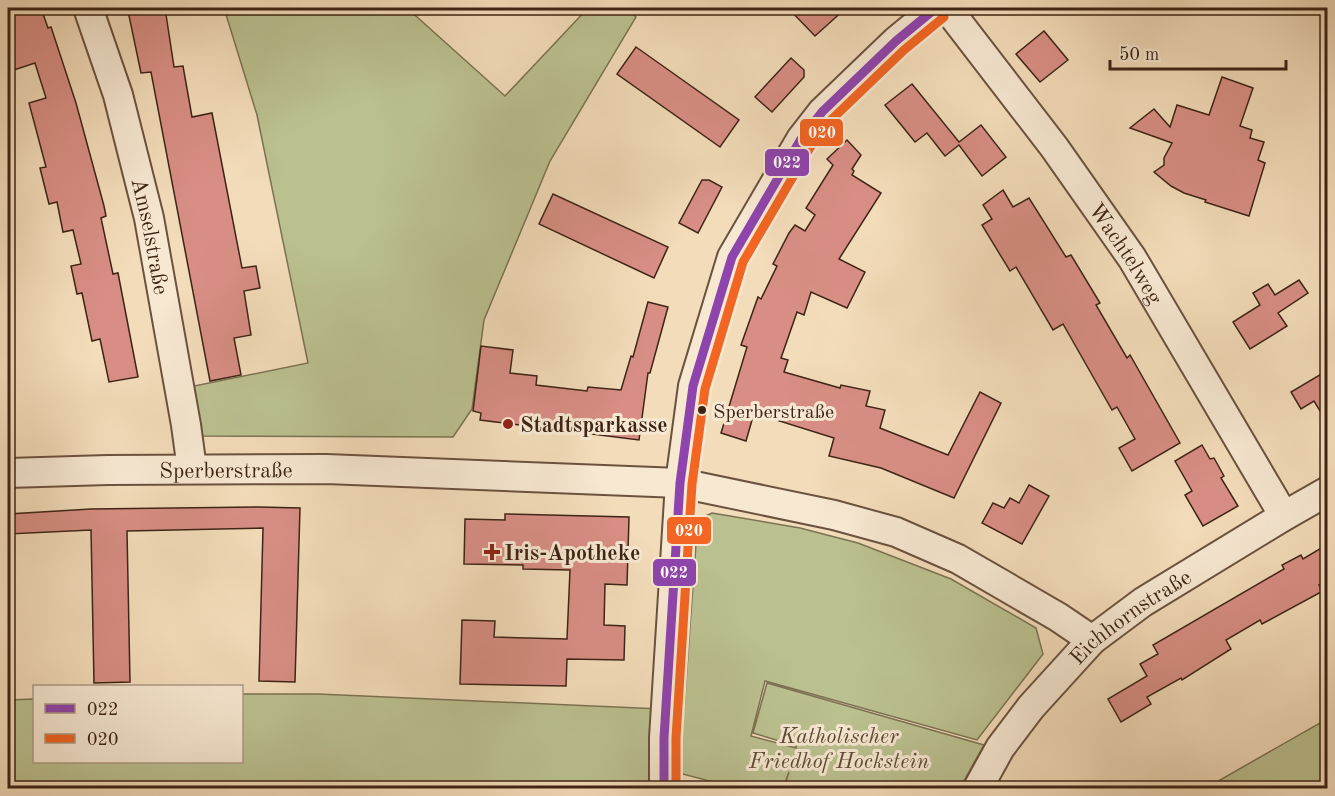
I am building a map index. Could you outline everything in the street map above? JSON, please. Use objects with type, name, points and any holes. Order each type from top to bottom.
[{"type":"street","name":"Amselstraße","points":[[88,8],[118,95],[149,218],[192,469]]},
{"type":"street","points":[[664,789],[664,738],[680,483],[693,386],[732,257],[801,139],[822,112],[896,40],[936,8]]},
{"type":"street","name":"Wachtelweg","points":[[947,8],[1054,147],[1132,258],[1284,516]]},
{"type":"street","name":"Sperberstraße","points":[[8,473],[326,469],[680,483],[834,514],[896,532],[958,559],[1058,617],[1092,640]]},
{"type":"street","name":"Eichhornstraße","points":[[978,789],[1000,748],[1031,707],[1092,640],[1143,602],[1328,491]]},
{"type":"green space","points":[[224,8],[407,8],[505,96],[588,8],[625,8],[636,17],[550,161],[484,320],[472,409],[453,437],[198,436],[189,387],[308,363],[257,115]]},
{"type":"green space","name":"Katholischer Friedhof Hockstein","points":[[712,513],[800,528],[858,543],[951,579],[1036,628],[1043,654],[977,740],[765,681],[751,736],[796,748],[796,746],[753,733],[767,683],[984,745],[960,788],[784,788],[789,772],[783,788],[736,788],[683,774],[666,788],[8,788],[8,700],[33,699],[33,763],[243,763],[243,694],[318,694],[684,710],[697,530],[701,518]]},
{"type":"green space","points":[[1327,719],[1327,788],[1206,788]]},
{"type":"building","points":[[8,8],[41,8],[48,28],[51,27],[76,103],[104,206],[106,216],[101,218],[113,274],[118,273],[138,377],[109,382],[100,339],[92,341],[82,293],[77,294],[71,266],[81,264],[73,230],[63,232],[57,202],[49,204],[40,168],[46,167],[29,103],[46,98],[35,63],[8,72]]},
{"type":"building","points":[[131,8],[165,8],[174,67],[183,66],[192,117],[212,113],[242,268],[256,266],[260,288],[244,291],[251,335],[234,338],[241,375],[210,381],[151,72],[141,73],[128,11],[132,11]]},
{"type":"building","points":[[788,8],[846,8],[815,36]]},
{"type":"building","points":[[1044,31],[1068,60],[1040,82],[1016,54]]},
{"type":"building","points":[[636,47],[739,120],[720,147],[617,74]]},
{"type":"building","points":[[791,58],[804,70],[804,77],[772,112],[755,97]]},
{"type":"building","points":[[1222,77],[1253,88],[1240,126],[1252,130],[1250,138],[1264,142],[1258,160],[1265,163],[1249,216],[1205,202],[1206,200],[1171,186],[1154,172],[1164,165],[1164,158],[1172,143],[1130,128],[1154,109],[1170,127],[1177,105],[1209,115]]},
{"type":"building","points":[[912,84],[959,142],[981,125],[1006,157],[982,176],[959,145],[945,156],[927,133],[915,142],[885,105]]},
{"type":"building","points":[[847,140],[861,155],[852,169],[854,171],[852,175],[881,193],[839,259],[865,272],[847,308],[811,292],[804,315],[797,312],[781,358],[788,360],[784,372],[840,388],[841,385],[870,391],[866,406],[885,410],[880,428],[948,455],[980,392],[1001,403],[954,498],[881,468],[829,456],[834,438],[754,413],[746,441],[721,433],[747,347],[741,345],[758,297],[761,299],[777,266],[773,264],[789,233],[795,225],[805,231],[815,215],[806,208],[833,165],[827,159]]},
{"type":"building","points":[[702,180],[709,180],[722,187],[698,233],[679,223]]},
{"type":"building","points":[[1003,190],[1013,207],[1029,198],[1066,257],[1071,255],[1100,303],[1096,305],[1127,358],[1130,355],[1180,443],[1132,471],[1119,448],[1135,439],[1117,407],[1112,410],[1063,324],[1053,330],[1016,267],[1010,271],[982,225],[992,219],[983,205]]},
{"type":"building","points":[[553,194],[668,247],[654,278],[539,224]]},
{"type":"building","points":[[1299,280],[1308,293],[1278,313],[1287,326],[1250,349],[1233,322],[1260,305],[1253,293],[1268,284],[1275,295]]},
{"type":"building","points":[[648,302],[668,307],[650,373],[648,373],[639,440],[480,420],[481,413],[473,411],[481,346],[513,350],[510,373],[537,376],[536,385],[587,391],[588,387],[621,390]]},
{"type":"building","points":[[1328,370],[1328,424],[1314,401],[1301,409],[1291,392]]},
{"type":"building","points":[[1202,445],[1210,459],[1214,458],[1224,476],[1221,478],[1238,506],[1203,526],[1185,495],[1192,491],[1175,461]]},
{"type":"building","points":[[1029,485],[1049,496],[1022,544],[982,523],[993,503],[1004,508],[1010,498],[1019,503]]},
{"type":"building","points":[[300,508],[295,682],[259,681],[263,528],[127,531],[130,682],[94,683],[91,530],[8,534],[8,514],[91,509]]},
{"type":"building","points":[[505,514],[629,517],[627,585],[605,584],[604,625],[625,626],[624,660],[567,659],[566,686],[460,684],[462,620],[495,621],[494,637],[567,639],[570,570],[523,569],[523,565],[464,564],[465,519],[505,520]]},
{"type":"building","points":[[1328,544],[1328,580],[1319,585],[1323,591],[1262,624],[1260,620],[1226,640],[1231,649],[1182,680],[1181,678],[1147,697],[1151,704],[1121,722],[1108,699],[1147,676],[1140,664],[1158,654],[1153,645],[1284,569],[1282,565],[1301,555],[1303,559]]},
{"type":"transit line","name":"022","points":[[664,788],[664,738],[680,483],[693,386],[732,257],[801,139],[822,112],[896,41],[936,8]]},
{"type":"transit line","name":"020","points":[[676,788],[676,738],[692,484],[705,389],[743,262],[811,146],[831,120],[904,50],[944,17]]},
{"type":"place","name":"Sperberstraße","points":[[702,410]]},
{"type":"place","name":"Stadtsparkasse","points":[[508,424]]},
{"type":"place","name":"Iris-Apotheke","points":[[492,552]]}]
